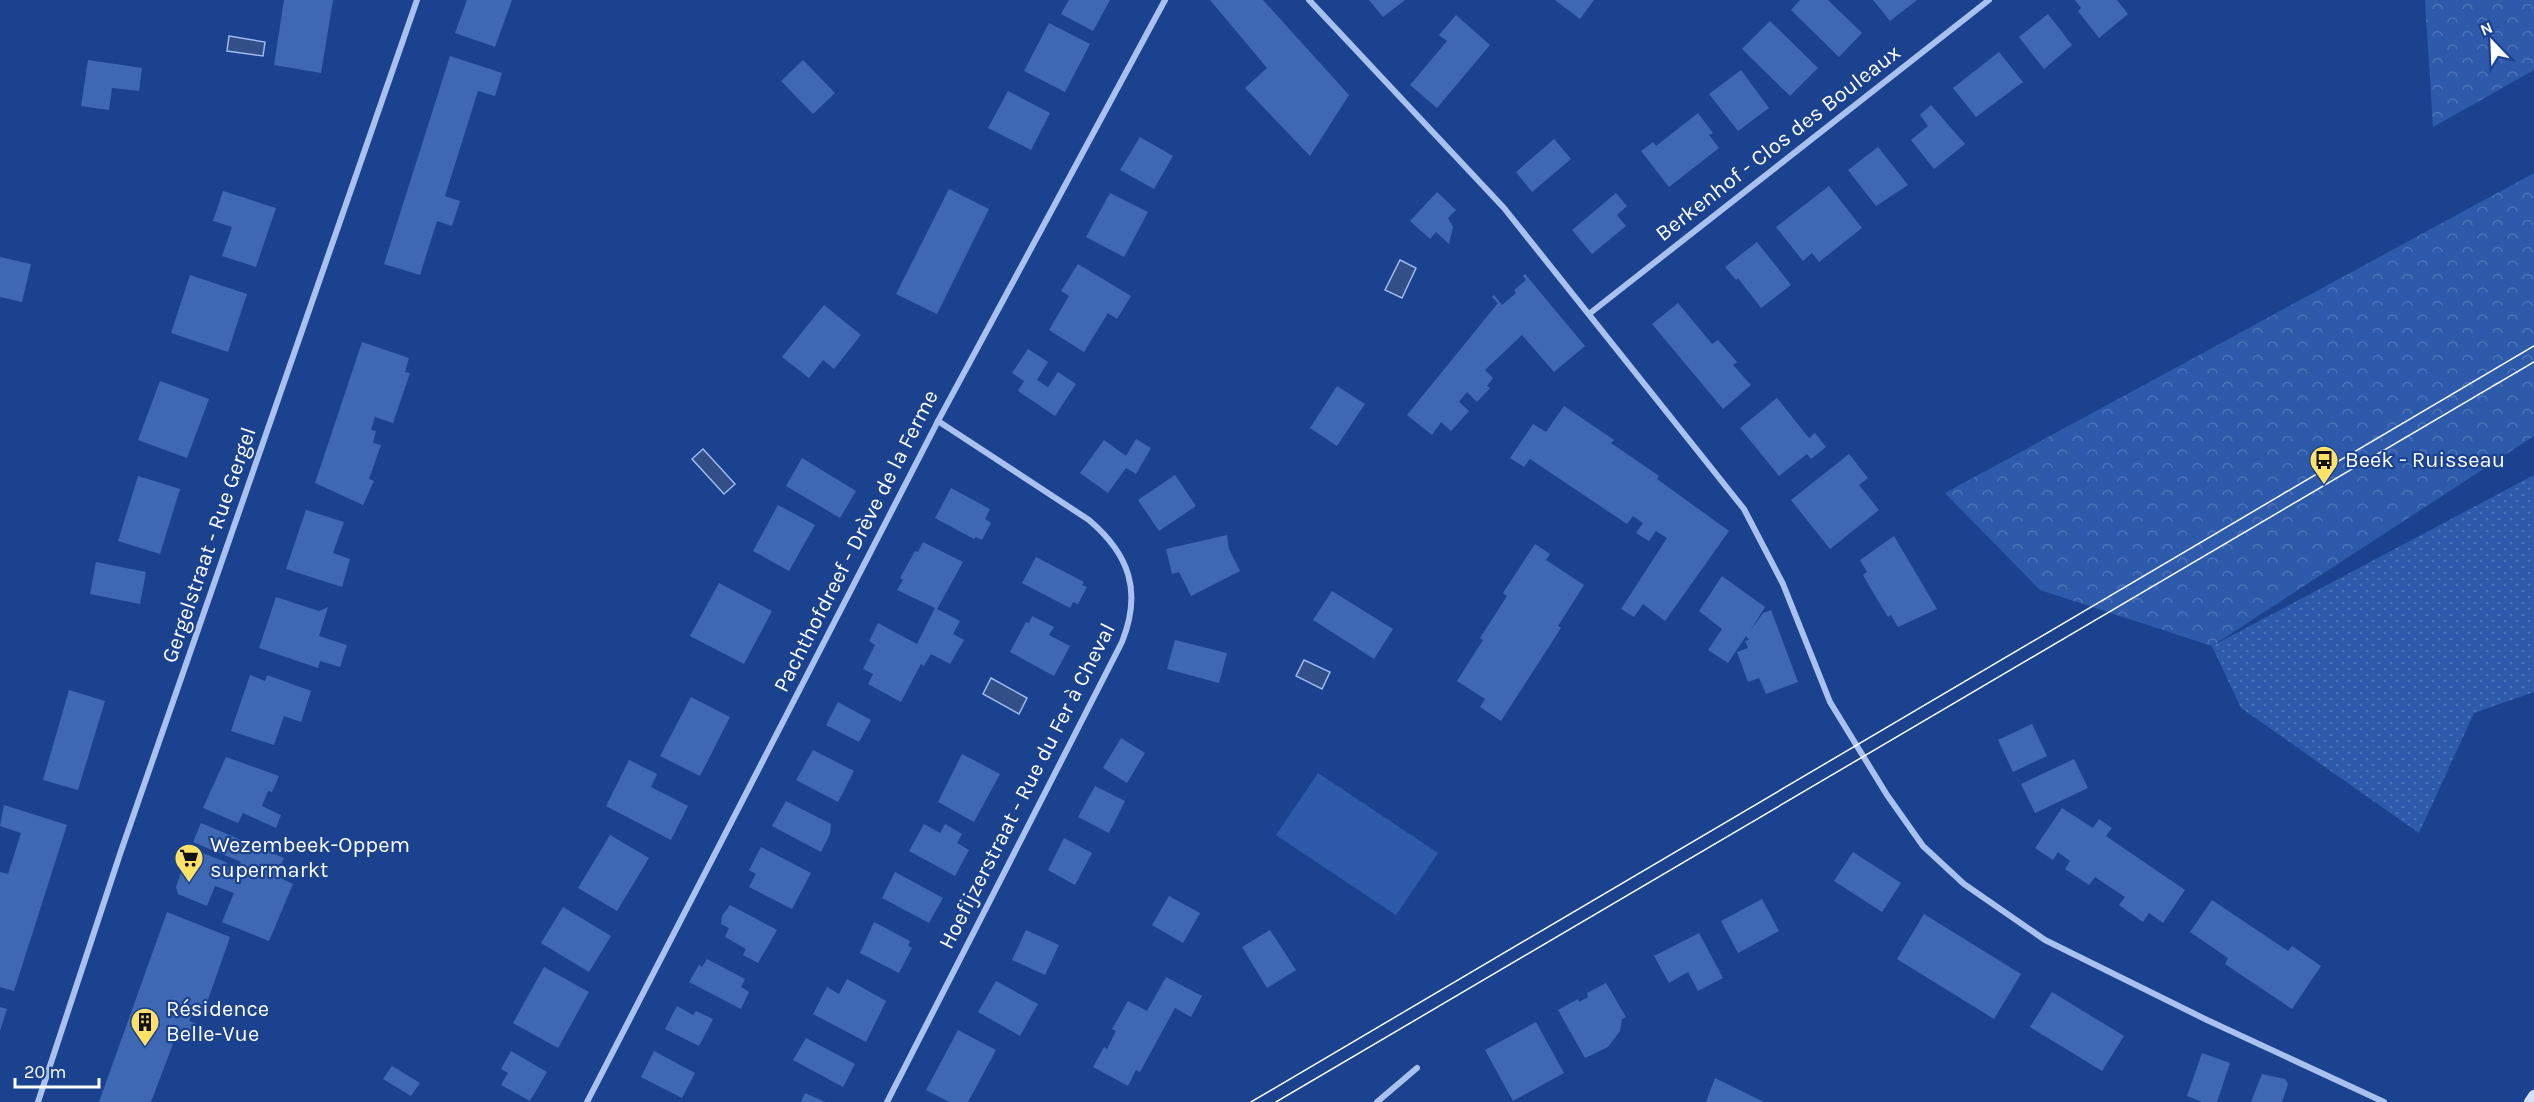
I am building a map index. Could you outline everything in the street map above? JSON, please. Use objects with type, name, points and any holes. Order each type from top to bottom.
[{"type":"street","name":"Gergelstraat - Rue Gergel","points":[[38,1102],[120,854],[417,0]]},
{"type":"street","name":"Pachthofdreef - Drève de la Ferme","points":[[587,1102],[938,421],[1165,0]]},
{"type":"street","points":[[1309,0],[1504,208],[1744,509],[1782,584],[1830,702],[1887,795],[1923,846],[1964,884],[2045,940],[2207,1020],[2384,1102]]},
{"type":"street","name":"Berkenhof - Clos des Bouleaux","points":[[1589,314],[1989,0]]},
{"type":"street","name":"Hoefijzerstraat - Rue du Fer à Cheval","points":[[887,1102],[1122,642],[1130,621],[1132,602],[1131,586],[1124,565],[1114,544],[1103,532],[1089,520],[938,421]]},
{"type":"street","points":[[1377,1102],[1417,1068]]},
{"type":"street","points":[[2530,1102],[2534,1096]]},
{"type":"green space","points":[[2425,0],[2534,0],[2534,70],[2433,127]]},
{"type":"green space","points":[[2534,173],[2534,436],[2212,646],[2040,590],[1945,493]]},
{"type":"green space","points":[[2534,475],[2534,692],[2474,713],[2419,833],[2241,708],[2212,646]]},
{"type":"green space","points":[[1318,773],[1438,853],[1396,915],[1276,835]]},
{"type":"shaded area","points":[[229,36],[265,42],[263,56],[227,51]]},
{"type":"shaded area","points":[[1400,260],[1416,268],[1402,298],[1385,290]]},
{"type":"shaded area","points":[[703,449],[735,484],[724,494],[692,459]]},
{"type":"shaded area","points":[[1304,660],[1330,672],[1322,689],[1296,676]]},
{"type":"shaded area","points":[[991,678],[1027,698],[1019,714],[983,694]]},
{"type":"building","points":[[284,0],[333,0],[321,73],[274,65]]},
{"type":"building","points":[[467,0],[512,0],[495,47],[455,33]]},
{"type":"building","points":[[1069,0],[1110,0],[1093,31],[1061,14]]},
{"type":"building","points":[[1210,0],[1263,0],[1349,95],[1310,156],[1245,88],[1267,68]]},
{"type":"building","points":[[1369,0],[1405,0],[1383,17]]},
{"type":"building","points":[[1555,0],[1594,0],[1580,19]]},
{"type":"building","points":[[1800,0],[1828,0],[1862,33],[1839,57],[1791,10]]},
{"type":"building","points":[[1873,0],[1917,0],[1890,21]]},
{"type":"building","points":[[2075,0],[2117,0],[2128,14],[2099,38],[2078,11],[2081,8]]},
{"type":"building","points":[[2048,14],[2072,45],[2044,69],[2019,37]]},
{"type":"building","points":[[1456,15],[1490,45],[1437,108],[1410,85],[1447,41],[1439,35]]},
{"type":"building","points":[[1770,21],[1818,68],[1790,96],[1742,49]]},
{"type":"building","points":[[1049,23],[1090,44],[1065,92],[1024,71]]},
{"type":"building","points":[[1999,52],[2023,82],[1976,117],[1953,88]]},
{"type":"building","points":[[450,56],[502,73],[495,96],[478,91],[445,196],[460,201],[452,226],[437,221],[420,275],[384,264]]},
{"type":"building","points":[[88,60],[142,68],[139,91],[112,88],[109,110],[81,106]]},
{"type":"building","points":[[803,60],[835,93],[813,114],[781,81]]},
{"type":"building","points":[[1741,70],[1769,108],[1738,131],[1709,94]]},
{"type":"building","points":[[1008,91],[1050,113],[1031,150],[988,128]]},
{"type":"building","points":[[1931,105],[1965,144],[1934,169],[1911,140],[1928,126],[1920,115]]},
{"type":"building","points":[[1698,113],[1713,133],[1709,135],[1719,148],[1669,187],[1641,151],[1653,142],[1656,146]]},
{"type":"building","points":[[1140,137],[1173,156],[1154,189],[1120,170]]},
{"type":"building","points":[[1554,139],[1571,159],[1532,192],[1516,172]]},
{"type":"building","points":[[1878,147],[1908,185],[1876,206],[1848,170]]},
{"type":"building","points":[[1829,186],[1862,228],[1819,262],[1812,253],[1803,261],[1776,227]]},
{"type":"building","points":[[949,189],[989,209],[937,314],[896,294]]},
{"type":"building","points":[[223,191],[276,208],[256,267],[222,256],[232,227],[213,221]]},
{"type":"building","points":[[1437,192],[1456,210],[1448,218],[1453,227],[1449,244],[1436,232],[1430,239],[1410,221]]},
{"type":"building","points":[[1110,193],[1148,212],[1124,257],[1086,237]]},
{"type":"building","points":[[1616,193],[1627,206],[1617,215],[1626,226],[1592,254],[1572,230]]},
{"type":"building","points":[[1757,242],[1791,285],[1761,308],[1738,278],[1736,280],[1725,267]]},
{"type":"building","points":[[0,257],[31,264],[22,302],[0,297]]},
{"type":"building","points":[[1078,264],[1131,296],[1117,319],[1108,313],[1084,352],[1049,330],[1069,296],[1061,291]]},
{"type":"building","points":[[1525,274],[1585,346],[1554,372],[1522,335],[1485,370],[1493,378],[1487,386],[1490,388],[1477,402],[1467,392],[1459,402],[1469,411],[1451,431],[1441,422],[1432,435],[1407,415],[1498,303],[1492,297],[1494,295],[1502,305],[1526,280],[1523,276]]},
{"type":"building","points":[[190,275],[247,294],[228,352],[171,333]]},
{"type":"building","points":[[1678,303],[1712,344],[1718,340],[1737,362],[1733,365],[1751,385],[1723,409],[1652,324]]},
{"type":"building","points":[[824,305],[861,335],[834,369],[823,360],[809,378],[782,357]]},
{"type":"building","points":[[362,342],[409,358],[405,372],[410,373],[393,423],[375,417],[371,430],[376,431],[373,443],[381,445],[369,479],[374,481],[363,505],[315,483]]},
{"type":"building","points":[[1028,349],[1048,362],[1037,380],[1048,387],[1058,372],[1076,384],[1055,416],[1018,391],[1024,381],[1012,373]]},
{"type":"building","points":[[160,381],[209,399],[187,458],[138,440]]},
{"type":"building","points":[[1337,386],[1365,404],[1337,446],[1310,428]]},
{"type":"building","points":[[1777,398],[1809,438],[1815,433],[1826,447],[1811,459],[1807,454],[1779,476],[1740,428]]},
{"type":"building","points":[[1564,406],[1614,440],[1611,443],[1659,476],[1657,479],[1729,531],[1665,621],[1643,604],[1634,617],[1621,609],[1667,538],[1656,531],[1649,541],[1636,533],[1643,523],[1633,516],[1627,524],[1530,459],[1524,467],[1510,458],[1533,424],[1546,432]]},
{"type":"building","points":[[1136,439],[1151,448],[1136,474],[1126,468],[1108,493],[1080,473],[1104,440],[1126,456]]},
{"type":"building","points":[[1849,454],[1868,478],[1859,485],[1879,510],[1830,549],[1791,500]]},
{"type":"building","points":[[802,458],[856,491],[840,518],[786,486]]},
{"type":"building","points":[[1175,475],[1196,506],[1159,531],[1138,500]]},
{"type":"building","points":[[138,476],[180,489],[160,554],[118,541]]},
{"type":"building","points":[[951,488],[990,509],[985,519],[991,523],[982,540],[976,537],[974,539],[935,518]]},
{"type":"building","points":[[778,505],[815,525],[789,571],[753,551]]},
{"type":"building","points":[[306,510],[344,522],[333,553],[350,559],[342,587],[286,569]]},
{"type":"building","points":[[1227,535],[1229,549],[1240,571],[1191,596],[1179,572],[1172,574],[1166,549]]},
{"type":"building","points":[[1894,536],[1937,609],[1898,627],[1891,615],[1888,617],[1868,584],[1863,575],[1867,572],[1860,560]]},
{"type":"building","points":[[923,542],[963,562],[937,609],[960,621],[953,634],[964,640],[950,664],[931,654],[924,666],[921,664],[901,702],[868,684],[873,674],[863,669],[875,645],[869,641],[878,623],[917,644],[935,608],[897,590],[903,580],[900,578],[915,551],[918,552]]},
{"type":"building","points":[[1535,544],[1550,554],[1546,560],[1584,585],[1558,626],[1561,628],[1501,721],[1480,707],[1485,699],[1457,681],[1483,640],[1480,638],[1507,596],[1503,593]]},
{"type":"building","points":[[1036,557],[1084,582],[1082,585],[1087,587],[1078,604],[1073,602],[1070,608],[1022,583]]},
{"type":"building","points":[[96,562],[146,572],[140,604],[90,594]]},
{"type":"building","points":[[1722,576],[1765,607],[1750,631],[1763,613],[1771,610],[1798,682],[1766,694],[1759,678],[1748,682],[1737,652],[1748,648],[1745,641],[1749,640],[1746,636],[1728,663],[1708,650],[1722,629],[1699,611]]},
{"type":"building","points":[[719,583],[772,611],[744,664],[690,636]]},
{"type":"building","points":[[1332,591],[1393,629],[1374,659],[1313,620]]},
{"type":"building","points":[[276,597],[319,611],[328,607],[319,636],[347,645],[340,667],[320,661],[318,668],[259,648]]},
{"type":"building","points":[[1032,616],[1054,627],[1049,635],[1070,646],[1054,676],[1010,652],[1026,622],[1029,623]]},
{"type":"building","points":[[1175,640],[1227,653],[1219,683],[1167,669]]},
{"type":"building","points":[[250,675],[265,681],[267,675],[311,691],[301,722],[284,716],[274,745],[231,731]]},
{"type":"building","points":[[69,690],[105,701],[78,790],[43,780]]},
{"type":"building","points":[[691,697],[730,717],[700,776],[660,756]]},
{"type":"building","points":[[838,702],[871,720],[859,742],[826,725]]},
{"type":"building","points":[[2032,724],[2047,756],[2013,772],[1998,740]]},
{"type":"building","points":[[1121,738],[1145,753],[1127,783],[1103,768]]},
{"type":"building","points":[[813,750],[854,771],[838,802],[796,780]]},
{"type":"building","points":[[962,754],[1000,774],[974,822],[938,802]]},
{"type":"building","points":[[226,757],[279,776],[272,792],[268,791],[262,806],[281,815],[276,828],[243,813],[238,823],[203,808]]},
{"type":"building","points":[[2074,759],[2088,788],[2035,813],[2021,784]]},
{"type":"building","points":[[629,760],[657,774],[651,787],[688,806],[671,840],[606,806]]},
{"type":"building","points":[[1095,786],[1125,801],[1109,833],[1078,817]]},
{"type":"building","points":[[786,801],[831,824],[830,834],[821,852],[772,826]]},
{"type":"building","points":[[4,805],[67,825],[14,991],[0,987],[0,872],[8,874],[21,833],[0,826]]},
{"type":"building","points":[[2062,808],[2093,828],[2099,819],[2112,828],[2106,836],[2185,890],[2163,923],[2149,913],[2143,922],[2119,905],[2125,897],[2095,877],[2089,885],[2065,869],[2070,861],[2058,852],[2053,860],[2035,848]]},
{"type":"building","points":[[201,823],[284,858],[276,876],[293,884],[269,941],[222,922],[234,893],[215,886],[207,906],[178,894],[176,887],[190,848],[223,861],[227,863],[226,866],[237,871],[241,862],[193,842]]},
{"type":"building","points":[[924,824],[940,833],[945,824],[962,834],[957,843],[969,850],[955,876],[909,851]]},
{"type":"building","points":[[610,835],[649,858],[617,911],[578,888]]},
{"type":"building","points":[[1064,838],[1092,853],[1075,885],[1048,870]]},
{"type":"building","points":[[761,847],[811,873],[792,909],[749,887],[756,874],[749,870]]},
{"type":"building","points":[[1853,852],[1901,883],[1882,912],[1834,881]]},
{"type":"building","points":[[895,872],[943,898],[929,923],[882,898]]},
{"type":"building","points":[[1169,896],[1200,913],[1183,943],[1152,925]]},
{"type":"building","points":[[1762,899],[1779,931],[1738,953],[1721,921]]},
{"type":"building","points":[[2212,900],[2288,951],[2292,946],[2321,966],[2292,1009],[2225,964],[2228,958],[2190,932]]},
{"type":"building","points":[[730,905],[777,930],[758,963],[743,955],[746,949],[725,937],[729,928],[721,924],[722,916]]},
{"type":"building","points":[[563,907],[611,936],[589,972],[541,943]]},
{"type":"building","points":[[167,912],[230,937],[203,1014],[201,1013],[199,1017],[192,1014],[189,1021],[197,1024],[190,1042],[176,1036],[151,1102],[99,1102]]},
{"type":"building","points":[[1924,914],[2021,974],[1994,1019],[1897,959]]},
{"type":"building","points":[[874,922],[910,941],[908,946],[912,948],[899,973],[860,953]]},
{"type":"building","points":[[1026,930],[1059,945],[1045,975],[1012,960]]},
{"type":"building","points":[[1270,930],[1296,970],[1267,988],[1242,947]]},
{"type":"building","points":[[1699,933],[1723,978],[1698,991],[1688,972],[1669,983],[1654,956]]},
{"type":"building","points":[[707,959],[745,979],[741,987],[749,992],[741,1009],[689,982],[699,965],[702,967]]},
{"type":"building","points":[[544,967],[589,992],[558,1048],[513,1023]]},
{"type":"building","points":[[1166,977],[1202,996],[1191,1017],[1175,1008],[1140,1072],[1136,1070],[1128,1086],[1093,1067],[1104,1047],[1107,1049],[1116,1031],[1112,1029],[1128,1001],[1147,1011]]},
{"type":"building","points":[[847,979],[886,1001],[866,1042],[813,1014],[827,987],[839,994]]},
{"type":"building","points":[[996,981],[1038,1004],[1020,1036],[978,1012]]},
{"type":"building","points":[[1606,983],[1626,1017],[1622,1019],[1620,1031],[1608,1047],[1585,1058],[1558,1010],[1578,999],[1579,1002],[1588,997],[1587,993]]},
{"type":"building","points":[[2052,992],[2124,1036],[2102,1071],[2030,1027]]},
{"type":"building","points":[[677,1006],[693,1015],[696,1011],[713,1019],[699,1046],[665,1029]]},
{"type":"building","points":[[0,1007],[7,1009],[0,1031]]},
{"type":"building","points":[[1536,1022],[1564,1073],[1513,1101],[1485,1050]]},
{"type":"building","points":[[958,1030],[996,1050],[968,1102],[949,1102],[926,1090]]},
{"type":"building","points":[[806,1038],[855,1064],[843,1087],[793,1060]]},
{"type":"building","points":[[511,1051],[547,1072],[530,1101],[501,1085],[508,1073],[501,1069]]},
{"type":"building","points":[[654,1051],[695,1073],[682,1098],[641,1077]]},
{"type":"building","points":[[2202,1053],[2230,1063],[2217,1102],[2202,1102],[2187,1096]]},
{"type":"building","points":[[392,1066],[420,1083],[411,1096],[383,1079]]},
{"type":"building","points":[[2262,1074],[2285,1079],[2288,1084],[2282,1102],[2251,1102]]},
{"type":"building","points":[[1715,1078],[1764,1102],[1706,1102]]},
{"type":"building","points":[[805,1093],[825,1102],[801,1102]]},
{"type":"tram line","points":[[1251,1102],[2534,346]]},
{"type":"tram line","points":[[1276,1102],[2534,362]]},
{"type":"place","name":"Beek - Ruisseau","points":[[2324,486]]},
{"type":"place","name":"Wezembeek-Oppem supermarkt","points":[[189,884]]},
{"type":"place","name":"Résidence Belle-Vue","points":[[145,1048]]}]
